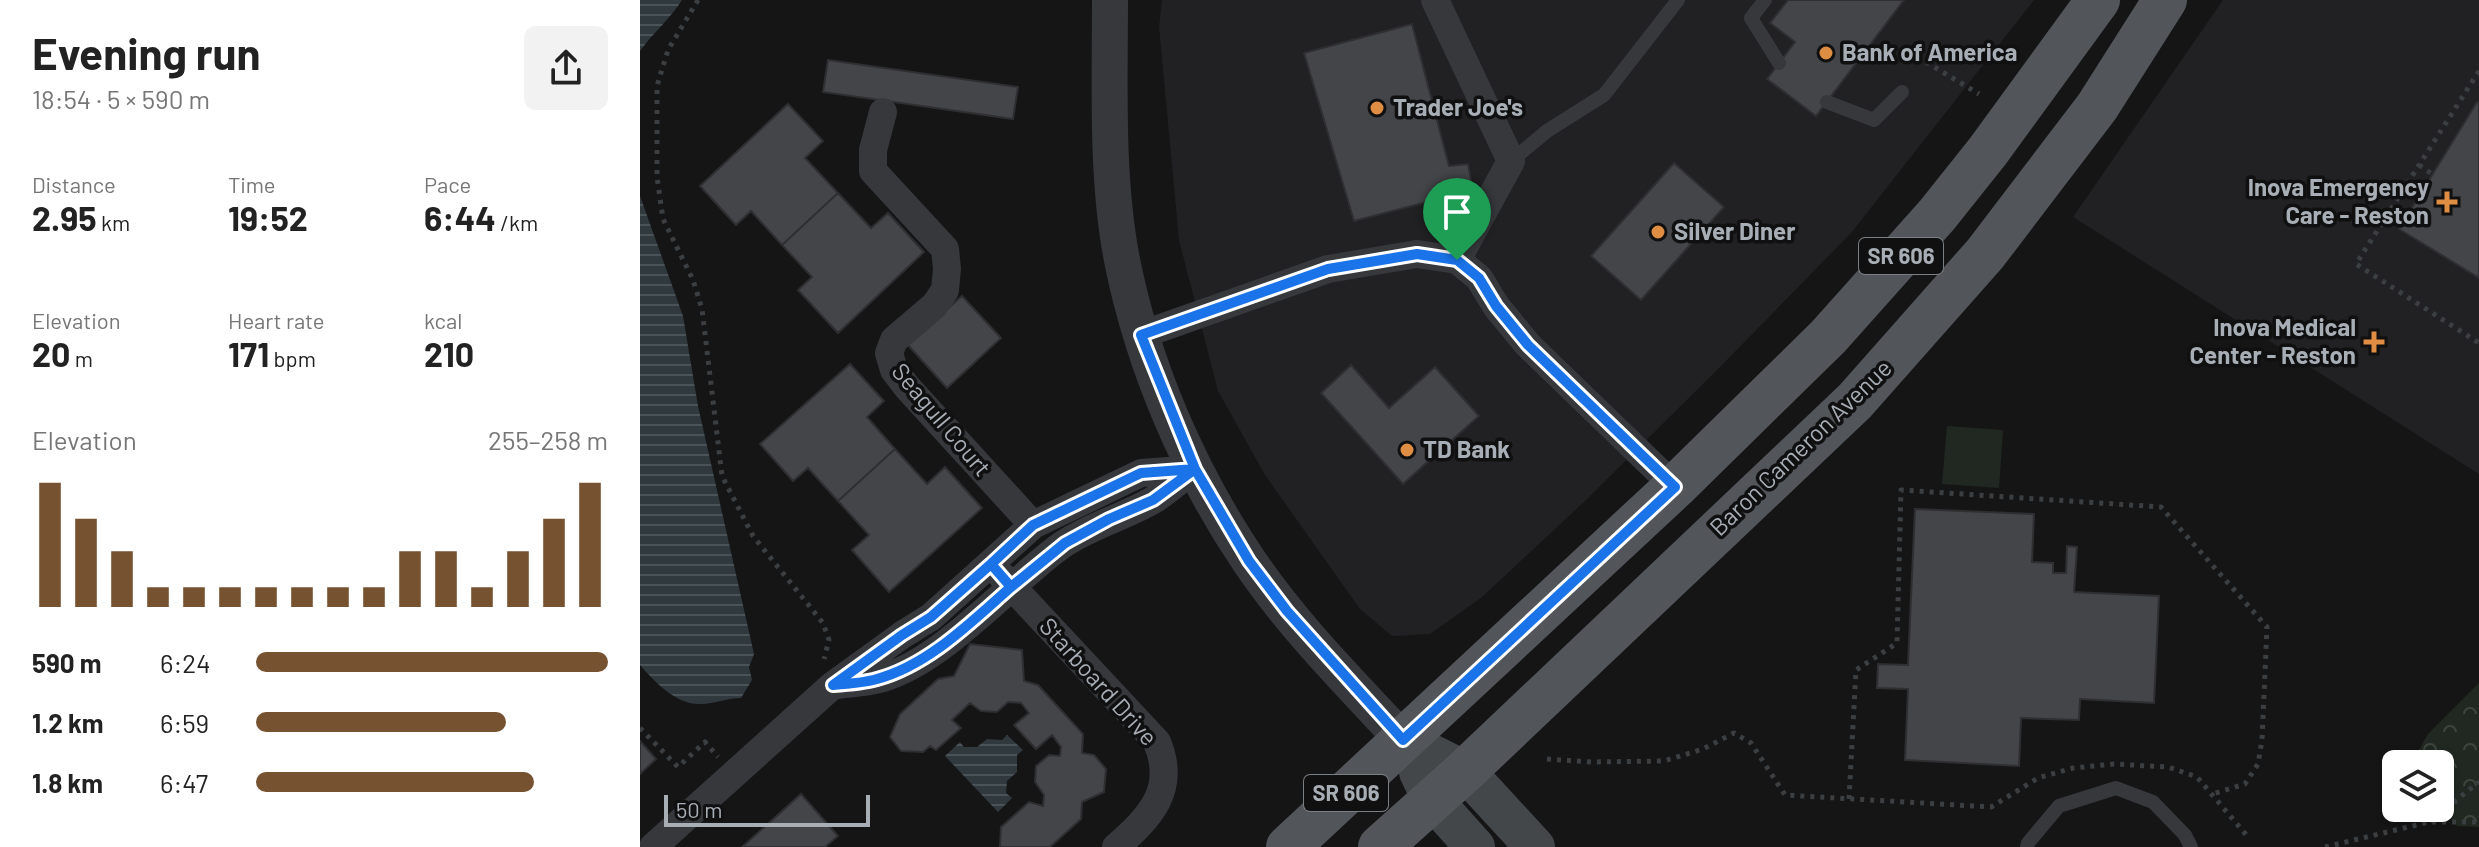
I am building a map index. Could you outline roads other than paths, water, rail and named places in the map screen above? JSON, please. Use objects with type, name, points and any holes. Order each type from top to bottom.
[{"type":"main road","name":"SR 606","points":[[1288,847],[1675,487],[1828,337],[1928,225],[2033,92],[2098,0]]},
{"type":"main road","name":"Baron Cameron Avenue","points":[[1380,847],[1465,771],[1855,401],[1985,254],[2097,107],[2165,0]]},
{"type":"main road","points":[[1403,740],[1465,771],[1535,847]]},
{"type":"main road","points":[[1403,740],[1432,799],[1475,847]]},
{"type":"street","points":[[1110,0],[1113,193],[1122,260],[1141,335],[1195,469],[1249,561],[1287,611],[1403,740]]},
{"type":"street","points":[[1435,0],[1511,161],[1457,260]]},
{"type":"street","name":"Seagull Court","points":[[883,112],[873,150],[873,171],[945,249],[947,269],[945,290],[935,305],[894,340],[889,353],[890,362],[907,387],[1033,525]]},
{"type":"street","points":[[1141,335],[1328,269],[1417,254],[1457,260],[1479,278],[1496,306],[1528,345],[1675,487]]},
{"type":"street","points":[[653,847],[833,685],[931,617],[1033,525],[1141,473],[1195,469]]},
{"type":"street","points":[[833,685],[876,680],[896,672],[960,632],[1065,543],[1153,500],[1195,469]]},
{"type":"street","name":"Starboard Drive","points":[[991,564],[1157,742],[1164,760],[1161,793],[1146,821],[1116,847]]},
{"type":"lane","points":[[1511,161],[1547,131],[1604,95],[1678,0]]},
{"type":"lane","points":[[1765,0],[1751,18],[1779,63]]},
{"type":"lane","points":[[1827,102],[1874,120],[1902,92]]},
{"type":"lane","points":[[2027,847],[2059,806],[2116,788],[2153,802],[2185,835],[2191,847]]},
{"type":"place","name":"Bank of America","points":[[1826,53]]},
{"type":"place","name":"Trader Joe's","points":[[1377,108]]},
{"type":"place","name":"Inova Emergency Care - Reston","points":[[2447,202]]},
{"type":"place","name":"Silver Diner","points":[[1658,232]]},
{"type":"place","name":"Inova Medical Center - Reston","points":[[2374,342]]},
{"type":"place","name":"TD Bank","points":[[1407,450]]}]
